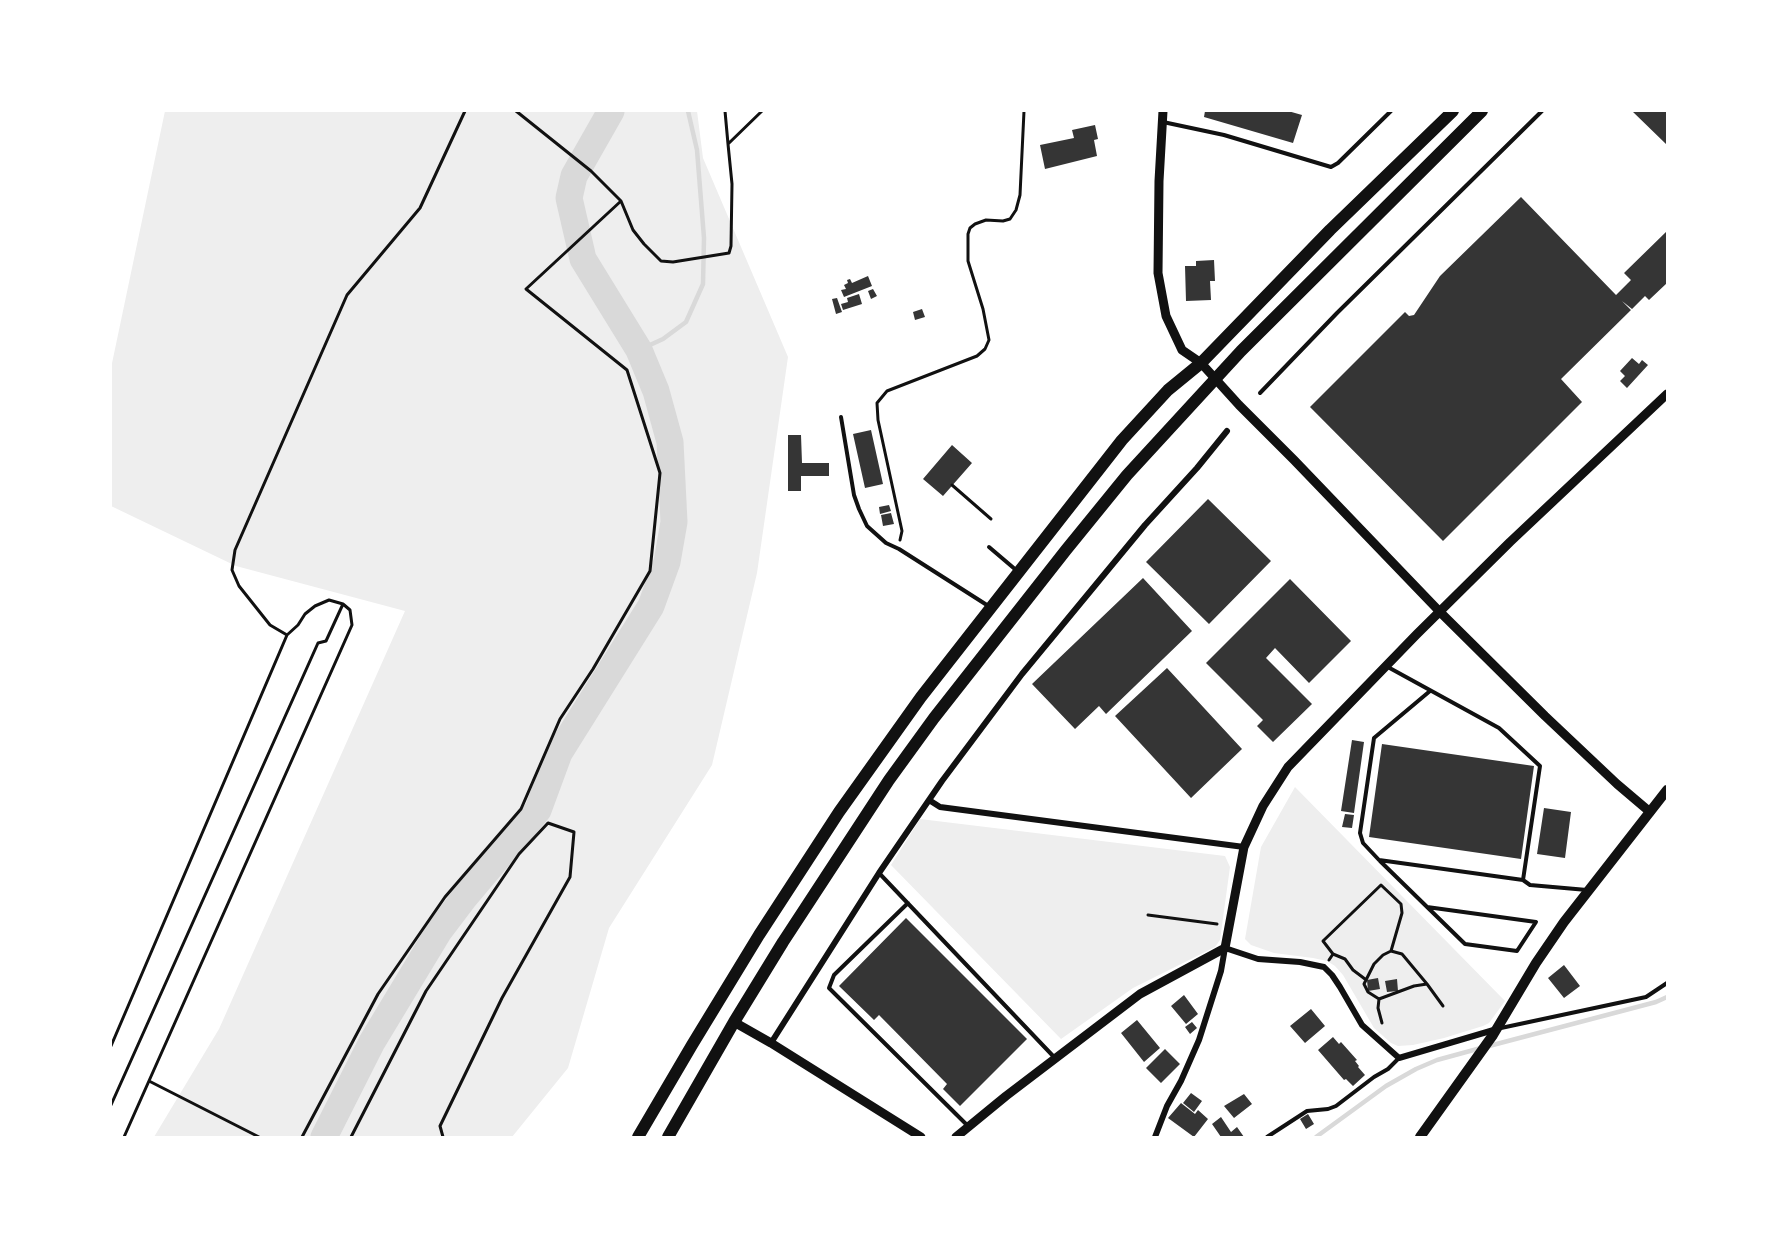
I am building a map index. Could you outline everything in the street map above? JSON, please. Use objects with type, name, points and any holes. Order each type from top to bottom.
[{"type":"highway","points":[[638,1137],[753,945],[839,812],[921,697],[1122,440],[1168,390],[1200,363],[1330,230],[1453,111]]},
{"type":"highway","points":[[668,1137],[734,1022],[835,861],[934,718],[1127,475],[1241,351],[1482,111]]},
{"type":"main road","points":[[1420,1137],[1496,1032],[1536,963],[1587,890],[1667,790]]},
{"type":"street","points":[[1163,111],[1157,251],[1166,316],[1182,350],[1200,363],[1440,612],[1601,769],[1650,812]]},
{"type":"street","points":[[1155,1137],[1167,1106],[1199,1040],[1221,971],[1244,847],[1263,806],[1288,766],[1510,542],[1667,394]]},
{"type":"street","points":[[771,1043],[879,873],[929,800],[1022,674],[1138,532],[1197,468],[1227,431]]},
{"type":"street","points":[[929,800],[940,807],[1244,847]]},
{"type":"street","points":[[956,1137],[1140,994],[1226,948],[1258,959],[1300,962],[1324,968],[1340,987],[1362,1025],[1399,1058],[1496,1032]]},
{"type":"street","points":[[734,1022],[921,1137]]},
{"type":"lane","points":[[1163,122],[1224,135],[1331,167],[1343,159],[1392,111]]},
{"type":"lane","points":[[1260,393],[1337,313],[1542,111]]},
{"type":"lane","points":[[841,417],[854,495],[867,526],[886,543],[991,608]]},
{"type":"lane","points":[[989,547],[1018,571]]},
{"type":"lane","points":[[1386,666],[1498,728],[1540,766],[1523,880]]},
{"type":"lane","points":[[1427,907],[1536,922],[1517,951],[1465,944],[1427,907],[1379,860],[1363,843],[1360,833],[1374,738],[1430,691]]},
{"type":"lane","points":[[1379,860],[1523,880],[1530,885],[1587,890]]},
{"type":"lane","points":[[879,873],[1055,1058]]},
{"type":"lane","points":[[908,903],[834,975],[829,988],[969,1127]]},
{"type":"lane","points":[[1496,1032],[1646,997],[1667,983]]},
{"type":"lane","points":[[1267,1137],[1306,1111],[1336,1106],[1388,1069],[1399,1058]]},
{"type":"path","points":[[287,635],[270,625],[239,586],[232,570],[235,550],[347,296],[420,208],[465,111]]},
{"type":"path","points":[[516,111],[591,171],[621,201],[633,230],[661,261],[729,254],[732,184],[725,111]]},
{"type":"path","points":[[728,144],[762,111]]},
{"type":"path","points":[[899,549],[902,531],[876,409],[887,392],[977,356],[985,349],[988,340],[983,309],[968,261],[968,234],[970,228],[975,224],[986,220],[1010,219],[1016,210],[1020,195],[1024,111]]},
{"type":"path","points":[[302,1137],[378,994],[445,897],[521,809],[560,719],[593,669],[650,571],[660,473],[627,370],[526,289],[621,201]]},
{"type":"path","points":[[952,485],[991,519]]},
{"type":"path","points":[[111,1046],[287,635],[315,606],[329,600],[343,604],[350,610],[352,625],[124,1137]]},
{"type":"path","points":[[111,1105],[318,643],[326,641],[343,604]]},
{"type":"path","points":[[351,1137],[426,992],[519,854],[549,823],[574,832],[570,877],[497,1009],[440,1126],[444,1137]]},
{"type":"path","points":[[1365,979],[1353,970],[1345,959],[1333,954],[1323,941],[1381,885],[1401,904],[1402,913],[1391,951],[1380,959],[1365,979],[1364,984],[1368,992],[1379,999]]},
{"type":"path","points":[[1148,915],[1228,926]]},
{"type":"path","points":[[1391,951],[1402,954],[1443,1006]]},
{"type":"path","points":[[1324,968],[1333,954]]},
{"type":"path","points":[[1379,999],[1426,984]]},
{"type":"path","points":[[1379,999],[1378,1008],[1382,1023]]},
{"type":"path","points":[[149,1081],[259,1137]]},
{"type":"shaded area","points":[[165,111],[697,111],[703,158],[788,357],[757,573],[712,765],[609,928],[568,1068],[512,1137],[154,1137],[219,1029],[405,611],[236,566],[111,506],[111,368]]},
{"type":"shaded area","points":[[1295,787],[1505,1001],[1489,1023],[1444,1038],[1398,1046],[1374,1028],[1343,975],[1335,966],[1327,961],[1313,958],[1274,953],[1251,945],[1245,939],[1261,847]]},
{"type":"shaded area","points":[[920,819],[1225,856],[1230,867],[1220,940],[1215,947],[1133,988],[1061,1039],[891,865]]},
{"type":"building","points":[[1205,111],[1288,111],[1302,115],[1293,143],[1204,117]]},
{"type":"building","points":[[1632,111],[1667,111],[1667,145]]},
{"type":"building","points":[[1095,125],[1098,139],[1094,140],[1097,156],[1045,169],[1040,145],[1074,138],[1072,130]]},
{"type":"building","points":[[1521,197],[1616,295],[1631,280],[1624,273],[1667,231],[1667,283],[1649,300],[1645,296],[1632,309],[1622,301],[1631,310],[1561,379],[1582,402],[1443,541],[1310,407],[1405,312],[1409,316],[1414,315],[1440,276]]},
{"type":"building","points":[[1214,260],[1215,281],[1210,281],[1211,300],[1186,301],[1185,266],[1196,266],[1196,261]]},
{"type":"building","points":[[868,276],[872,286],[844,297],[841,290],[846,289],[844,285],[848,283],[847,280],[850,279],[852,283]]},
{"type":"building","points":[[873,289],[877,296],[871,299],[868,291]]},
{"type":"building","points":[[859,294],[862,304],[843,310],[841,304],[848,302],[847,298]]},
{"type":"building","points":[[837,298],[842,312],[836,314],[832,299]]},
{"type":"building","points":[[922,309],[925,317],[915,320],[913,312]]},
{"type":"building","points":[[1632,358],[1639,364],[1642,360],[1648,365],[1627,388],[1620,381],[1625,376],[1620,371]]},
{"type":"building","points":[[871,430],[883,484],[865,488],[853,434]]},
{"type":"building","points":[[788,435],[801,435],[802,463],[829,463],[829,476],[801,476],[801,491],[788,491]]},
{"type":"building","points":[[952,445],[972,463],[943,496],[923,479]]},
{"type":"building","points":[[1208,499],[1271,561],[1209,624],[1146,562]]},
{"type":"building","points":[[889,505],[891,511],[880,514],[879,507]]},
{"type":"building","points":[[891,513],[894,524],[883,526],[881,515]]},
{"type":"building","points":[[1143,578],[1192,631],[1106,714],[1099,706],[1075,729],[1032,684]]},
{"type":"building","points":[[1290,579],[1351,641],[1309,683],[1275,648],[1266,658],[1312,704],[1273,742],[1257,726],[1263,720],[1206,663]]},
{"type":"building","points":[[1167,668],[1242,749],[1191,798],[1115,716]]},
{"type":"building","points":[[1352,740],[1364,742],[1354,813],[1341,811]]},
{"type":"building","points":[[1382,744],[1534,766],[1521,859],[1369,837]]},
{"type":"building","points":[[1544,808],[1571,812],[1565,858],[1537,854]]},
{"type":"building","points":[[1345,814],[1354,815],[1352,828],[1342,827]]},
{"type":"building","points":[[906,918],[1027,1039],[960,1106],[943,1089],[947,1084],[879,1015],[874,1020],[839,986]]},
{"type":"building","points":[[1564,965],[1580,986],[1564,998],[1548,978]]},
{"type":"building","points":[[1378,978],[1380,989],[1368,991],[1367,980]]},
{"type":"building","points":[[1397,979],[1398,991],[1387,992],[1385,981]]},
{"type":"building","points":[[1184,995],[1198,1014],[1186,1024],[1171,1006]]},
{"type":"building","points":[[1311,1009],[1325,1026],[1305,1043],[1290,1026]]},
{"type":"building","points":[[1137,1020],[1160,1048],[1144,1062],[1121,1033]]},
{"type":"building","points":[[1192,1022],[1197,1028],[1190,1034],[1185,1027]]},
{"type":"building","points":[[1333,1037],[1339,1044],[1341,1042],[1357,1060],[1355,1061],[1358,1067],[1365,1075],[1353,1086],[1346,1079],[1344,1080],[1318,1050]]},
{"type":"building","points":[[1165,1049],[1180,1064],[1161,1083],[1146,1068]]},
{"type":"building","points":[[1191,1093],[1202,1101],[1194,1112],[1183,1103]]},
{"type":"building","points":[[1244,1094],[1252,1104],[1234,1118],[1224,1106]]},
{"type":"building","points":[[1181,1103],[1195,1114],[1198,1110],[1208,1119],[1194,1137],[1168,1118]]},
{"type":"building","points":[[1308,1114],[1314,1124],[1306,1129],[1300,1119]]},
{"type":"building","points":[[1221,1117],[1231,1132],[1237,1127],[1244,1137],[1221,1137],[1212,1124]]},
{"type":"waterway","points":[[324,1137],[372,1042],[439,931],[538,810],[559,753],[651,606],[667,562],[674,522],[670,442],[656,391],[639,350],[583,259],[569,198],[574,176],[611,111]]},
{"type":"waterway","points":[[639,350],[663,339],[686,322],[703,284],[704,238],[697,150],[688,111]]},
{"type":"waterway","points":[[1489,1046],[1656,1002],[1667,997]]},
{"type":"waterway","points":[[1316,1137],[1386,1086],[1416,1069],[1437,1060],[1481,1048]]}]
